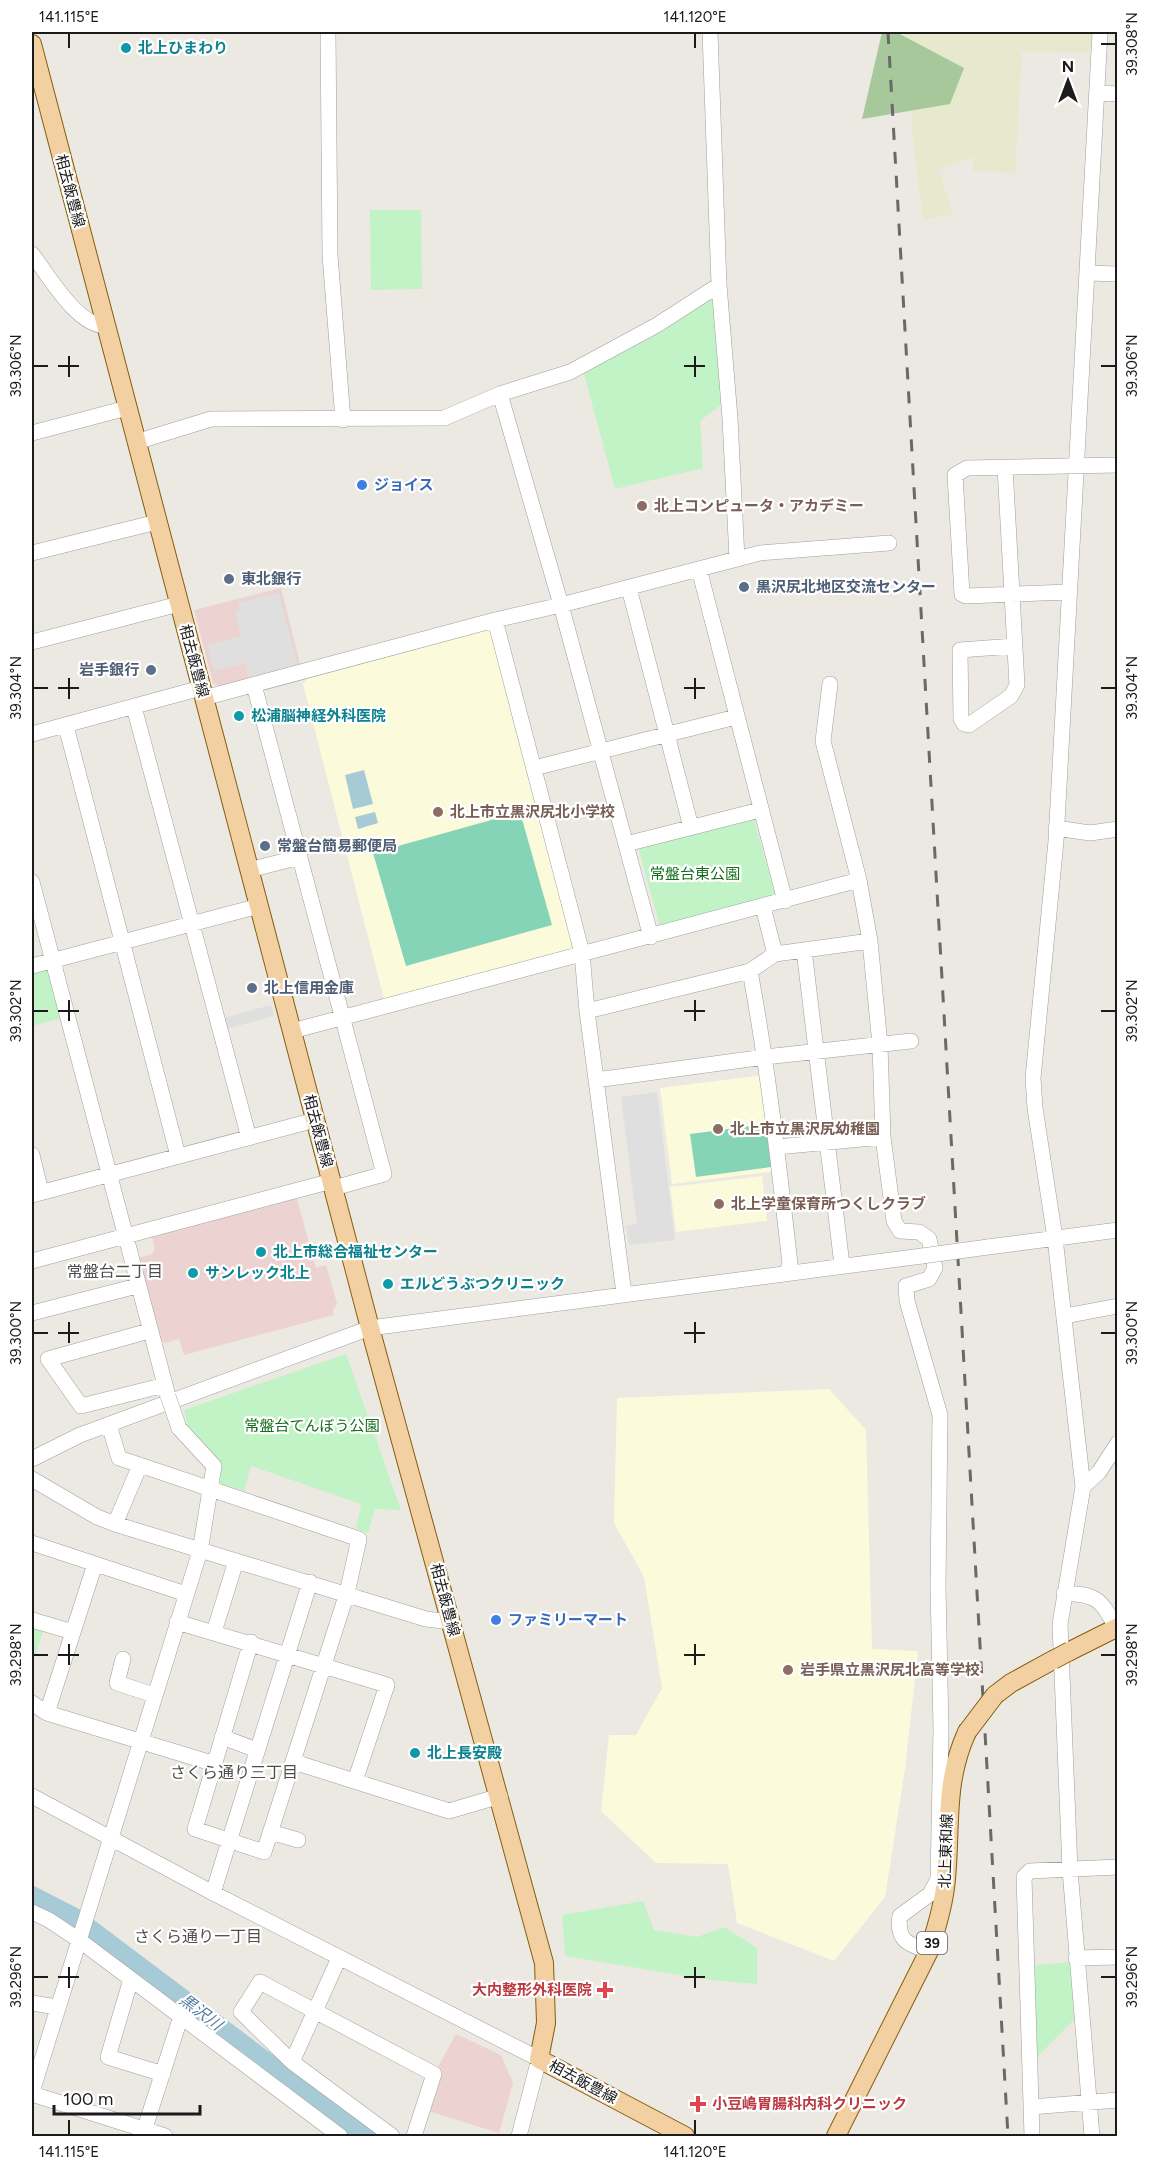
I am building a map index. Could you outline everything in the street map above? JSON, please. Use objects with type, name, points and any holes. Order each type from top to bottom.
[{"type":"main road","name":"相去飯豊線","points":[[32,44],[370,1328],[544,1963],[547,2004],[539,2059],[685,2136]]},
{"type":"main road","name":"北上東和線","points":[[836,2136],[929,1951],[944,1900],[952,1772],[967,1732],[995,1695],[1011,1683],[1117,1627]]},
{"type":"street","points":[[328,32],[330,255],[343,420]]},
{"type":"street","points":[[710,32],[718,285],[728,395],[737,560]]},
{"type":"street","points":[[1092,2136],[1070,1870],[1060,1624],[1083,1487],[1065,1316],[1035,1108],[1033,1078],[1056,828],[1100,32]]},
{"type":"street","points":[[1097,93],[1118,94]]},
{"type":"street","points":[[32,254],[78,314],[94,326],[106,326]]},
{"type":"street","points":[[1088,273],[1118,274]]},
{"type":"street","points":[[136,442],[211,419],[444,418],[500,394],[570,372],[657,325],[718,285]]},
{"type":"street","points":[[500,394],[561,605],[651,937]]},
{"type":"street","points":[[32,433],[127,408]]},
{"type":"street","points":[[1068,592],[966,596],[959,589],[955,475],[967,468],[1076,464],[1118,465]]},
{"type":"street","points":[[1005,467],[1014,646],[1015,690],[1011,696],[969,725],[964,724],[961,719],[960,650],[1014,646]]},
{"type":"street","points":[[32,553],[157,522]]},
{"type":"street","points":[[32,734],[134,707],[254,685],[495,620],[629,588],[760,553],[889,543]]},
{"type":"street","points":[[699,569],[785,901]]},
{"type":"street","points":[[629,588],[691,828]]},
{"type":"street","points":[[32,642],[179,604]]},
{"type":"street","points":[[495,620],[582,953],[587,1011],[624,1294]]},
{"type":"street","points":[[830,684],[823,741],[859,880],[870,941],[880,1045],[883,1137],[894,1221],[900,1232],[919,1232],[929,1239],[935,1268],[929,1279],[906,1286],[908,1301],[940,1415],[938,1586],[941,1729],[938,1879],[930,1893],[900,1916],[898,1927],[902,1939],[910,1945],[929,1951]]},
{"type":"street","points":[[32,1261],[333,1184],[384,1174],[254,685]]},
{"type":"street","points":[[134,707],[249,1138]]},
{"type":"street","points":[[534,768],[736,717]]},
{"type":"street","points":[[66,726],[178,1156]]},
{"type":"street","points":[[626,844],[760,810]]},
{"type":"street","points":[[1056,828],[1090,833],[1118,829]]},
{"type":"street","points":[[249,870],[300,857]]},
{"type":"street","points":[[292,1031],[859,880]]},
{"type":"street","points":[[32,882],[137,1286],[167,1390],[179,1428],[214,1466],[200,1551],[32,2093],[165,2136]]},
{"type":"street","points":[[32,966],[259,906]]},
{"type":"street","points":[[764,907],[775,954]]},
{"type":"street","points":[[587,1011],[750,971],[775,954],[870,941]]},
{"type":"street","points":[[804,950],[842,1265]]},
{"type":"street","points":[[750,971],[777,1147],[790,1263],[787,1272]]},
{"type":"street","points":[[596,1080],[765,1057],[911,1041]]},
{"type":"street","points":[[32,1155],[36,1194],[315,1120]]},
{"type":"street","points":[[777,1147],[883,1137]]},
{"type":"street","points":[[32,1459],[80,1435],[370,1328],[1118,1230]]},
{"type":"street","points":[[32,1313],[137,1286]]},
{"type":"street","points":[[1065,1316],[1118,1306]]},
{"type":"street","points":[[149,1331],[48,1359],[81,1406],[167,1390]]},
{"type":"street","points":[[109,1425],[119,1458],[359,1539],[347,1593],[264,1852],[195,1829],[250,1642]]},
{"type":"street","points":[[1083,1487],[1099,1472],[1118,1443]]},
{"type":"street","points":[[115,1524],[140,1465]]},
{"type":"street","points":[[32,1479],[97,1517],[115,1524],[426,1619],[451,1622]]},
{"type":"street","points":[[32,1544],[186,1594]]},
{"type":"street","points":[[214,1632],[236,1561]]},
{"type":"street","points":[[47,1713],[95,1564]]},
{"type":"street","points":[[213,1893],[309,1582]]},
{"type":"street","points":[[1064,1593],[1088,1594],[1100,1600],[1117,1627]]},
{"type":"street","points":[[32,1620],[73,1632]]},
{"type":"street","points":[[177,1622],[250,1642],[387,1685],[355,1781]]},
{"type":"street","points":[[123,1659],[116,1690],[154,1695]]},
{"type":"street","points":[[32,1703],[47,1713],[214,1764]]},
{"type":"street","points":[[222,1737],[257,1750]]},
{"type":"street","points":[[294,1762],[448,1811],[500,1796]]},
{"type":"street","points":[[32,1796],[213,1893],[539,2059],[519,2135]]},
{"type":"street","points":[[270,1832],[298,1840]]},
{"type":"street","points":[[1032,2136],[1024,1877],[1030,1871],[1118,1867]]},
{"type":"street","points":[[32,1912],[79,1937],[131,1979],[340,2136]]},
{"type":"street","points":[[1076,1958],[1118,1957]]},
{"type":"street","points":[[292,2062],[313,2009],[339,1958]]},
{"type":"street","points":[[131,1979],[108,2056],[163,2074]]},
{"type":"street","points":[[392,2136],[292,2062],[241,2012],[260,1982],[434,2074],[414,2136]]},
{"type":"street","points":[[32,2003],[57,2007]]},
{"type":"street","points":[[144,2131],[181,2016]]},
{"type":"street","points":[[1031,2107],[1118,2100]]},
{"type":"shaded area","points":[[906,32],[1105,32],[1104,53],[1022,52],[1015,173],[973,171],[973,157],[939,171],[953,214],[923,220],[913,142]]},
{"type":"shaded area","points":[[281,588],[301,668],[223,688],[213,683],[194,610]]},
{"type":"shaded area","points":[[279,593],[298,667],[249,680],[245,663],[214,671],[207,645],[241,636],[235,612],[240,610],[238,603]]},
{"type":"shaded area","name":"北上市立黒沢尻北小学校","points":[[490,629],[573,939],[570,949],[384,999],[303,684],[309,676]]},
{"type":"shaded area","points":[[271,1005],[274,1016],[226,1029],[223,1018]]},
{"type":"shaded area","name":"北上市立黒沢尻幼稚園","points":[[765,1075],[775,1171],[672,1184],[660,1088]]},
{"type":"shaded area","points":[[657,1092],[675,1240],[629,1245],[626,1226],[637,1224],[621,1097]]},
{"type":"shaded area","name":"北上学童保育所つくしクラブ","points":[[762,1176],[767,1221],[676,1232],[670,1187]]},
{"type":"shaded area","points":[[291,1196],[297,1199],[316,1268],[326,1265],[337,1303],[333,1310],[334,1315],[184,1355],[179,1339],[165,1343],[161,1340],[139,1258],[152,1254],[155,1248],[152,1237]]},
{"type":"shaded area","name":"岩手県立黒沢尻北高等学校","points":[[829,1389],[866,1430],[872,1649],[918,1651],[905,1769],[885,1897],[834,1961],[737,1923],[728,1864],[656,1863],[601,1811],[609,1735],[636,1735],[662,1688],[644,1577],[614,1523],[617,1398]]},
{"type":"shaded area","points":[[456,2034],[501,2055],[513,2083],[499,2133],[425,2110],[439,2065]]},
{"type":"green space","points":[[882,32],[896,32],[964,68],[950,104],[862,119]]},
{"type":"green space","points":[[370,210],[421,210],[422,289],[371,290]]},
{"type":"green space","points":[[715,296],[721,405],[700,421],[703,468],[615,489],[584,374]]},
{"type":"green space","points":[[520,812],[552,925],[406,966],[373,853]]},
{"type":"green space","name":"常盤台東公園","points":[[753,816],[775,895],[660,926],[638,847]]},
{"type":"green space","points":[[47,967],[62,1018],[32,1026],[32,971]]},
{"type":"green space","points":[[766,1124],[771,1167],[696,1177],[690,1134]]},
{"type":"green space","name":"常盤台てんぼう公園","points":[[346,1354],[401,1510],[375,1509],[368,1533],[356,1528],[361,1504],[251,1466],[244,1491],[220,1484],[221,1463],[188,1426],[184,1410]]},
{"type":"green space","points":[[32,1625],[44,1629],[32,1664]]},
{"type":"green space","points":[[643,1901],[654,1930],[697,1937],[724,1927],[757,1948],[757,1984],[710,1980],[565,1956],[562,1915]]},
{"type":"green space","points":[[1071,1962],[1076,2018],[1038,2056],[1029,2058],[1023,1966]]},
{"type":"water","points":[[364,770],[373,804],[353,809],[345,775]]},
{"type":"water","points":[[375,812],[378,823],[358,829],[355,817]]},
{"type":"waterway","name":"黒沢川","points":[[32,1895],[75,1917],[366,2136]]},
{"type":"railway","points":[[888,32],[1008,2136]]},
{"type":"place","name":"北上ひまわり","points":[[126,48]]},
{"type":"place","name":"ジョイス","points":[[362,485]]},
{"type":"place","name":"北上コンピュータ・アカデミー","points":[[642,506]]},
{"type":"place","name":"東北銀行","points":[[229,579]]},
{"type":"place","name":"黒沢尻北地区交流センター","points":[[744,587]]},
{"type":"place","name":"岩手銀行","points":[[151,670]]},
{"type":"place","name":"松浦脳神経外科医院","points":[[239,716]]},
{"type":"place","name":"北上市立黒沢尻北小学校","points":[[438,812]]},
{"type":"place","name":"常盤台簡易郵便局","points":[[265,846]]},
{"type":"place","name":"北上信用金庫","points":[[252,988]]},
{"type":"place","name":"北上市立黒沢尻幼稚園","points":[[718,1129]]},
{"type":"place","name":"北上学童保育所つくしクラブ","points":[[719,1204]]},
{"type":"place","name":"北上市総合福祉センター","points":[[261,1252]]},
{"type":"place","name":"サンレック北上","points":[[193,1273]]},
{"type":"place","name":"エルどうぶつクリニック","points":[[388,1284]]},
{"type":"place","name":"ファミリーマート","points":[[496,1620]]},
{"type":"place","name":"岩手県立黒沢尻北高等学校","points":[[788,1670]]},
{"type":"place","name":"北上長安殿","points":[[415,1753]]},
{"type":"place","name":"大内整形外科医院","points":[[605,1990]]},
{"type":"place","name":"小豆嶋胃腸科内科クリニック","points":[[698,2104]]},
{"type":"district","name":"常盤台二丁目","points":[[115,1271]]},
{"type":"district","name":"さくら通り三丁目","points":[[234,1772]]},
{"type":"district","name":"さくら通り一丁目","points":[[198,1936]]}]
